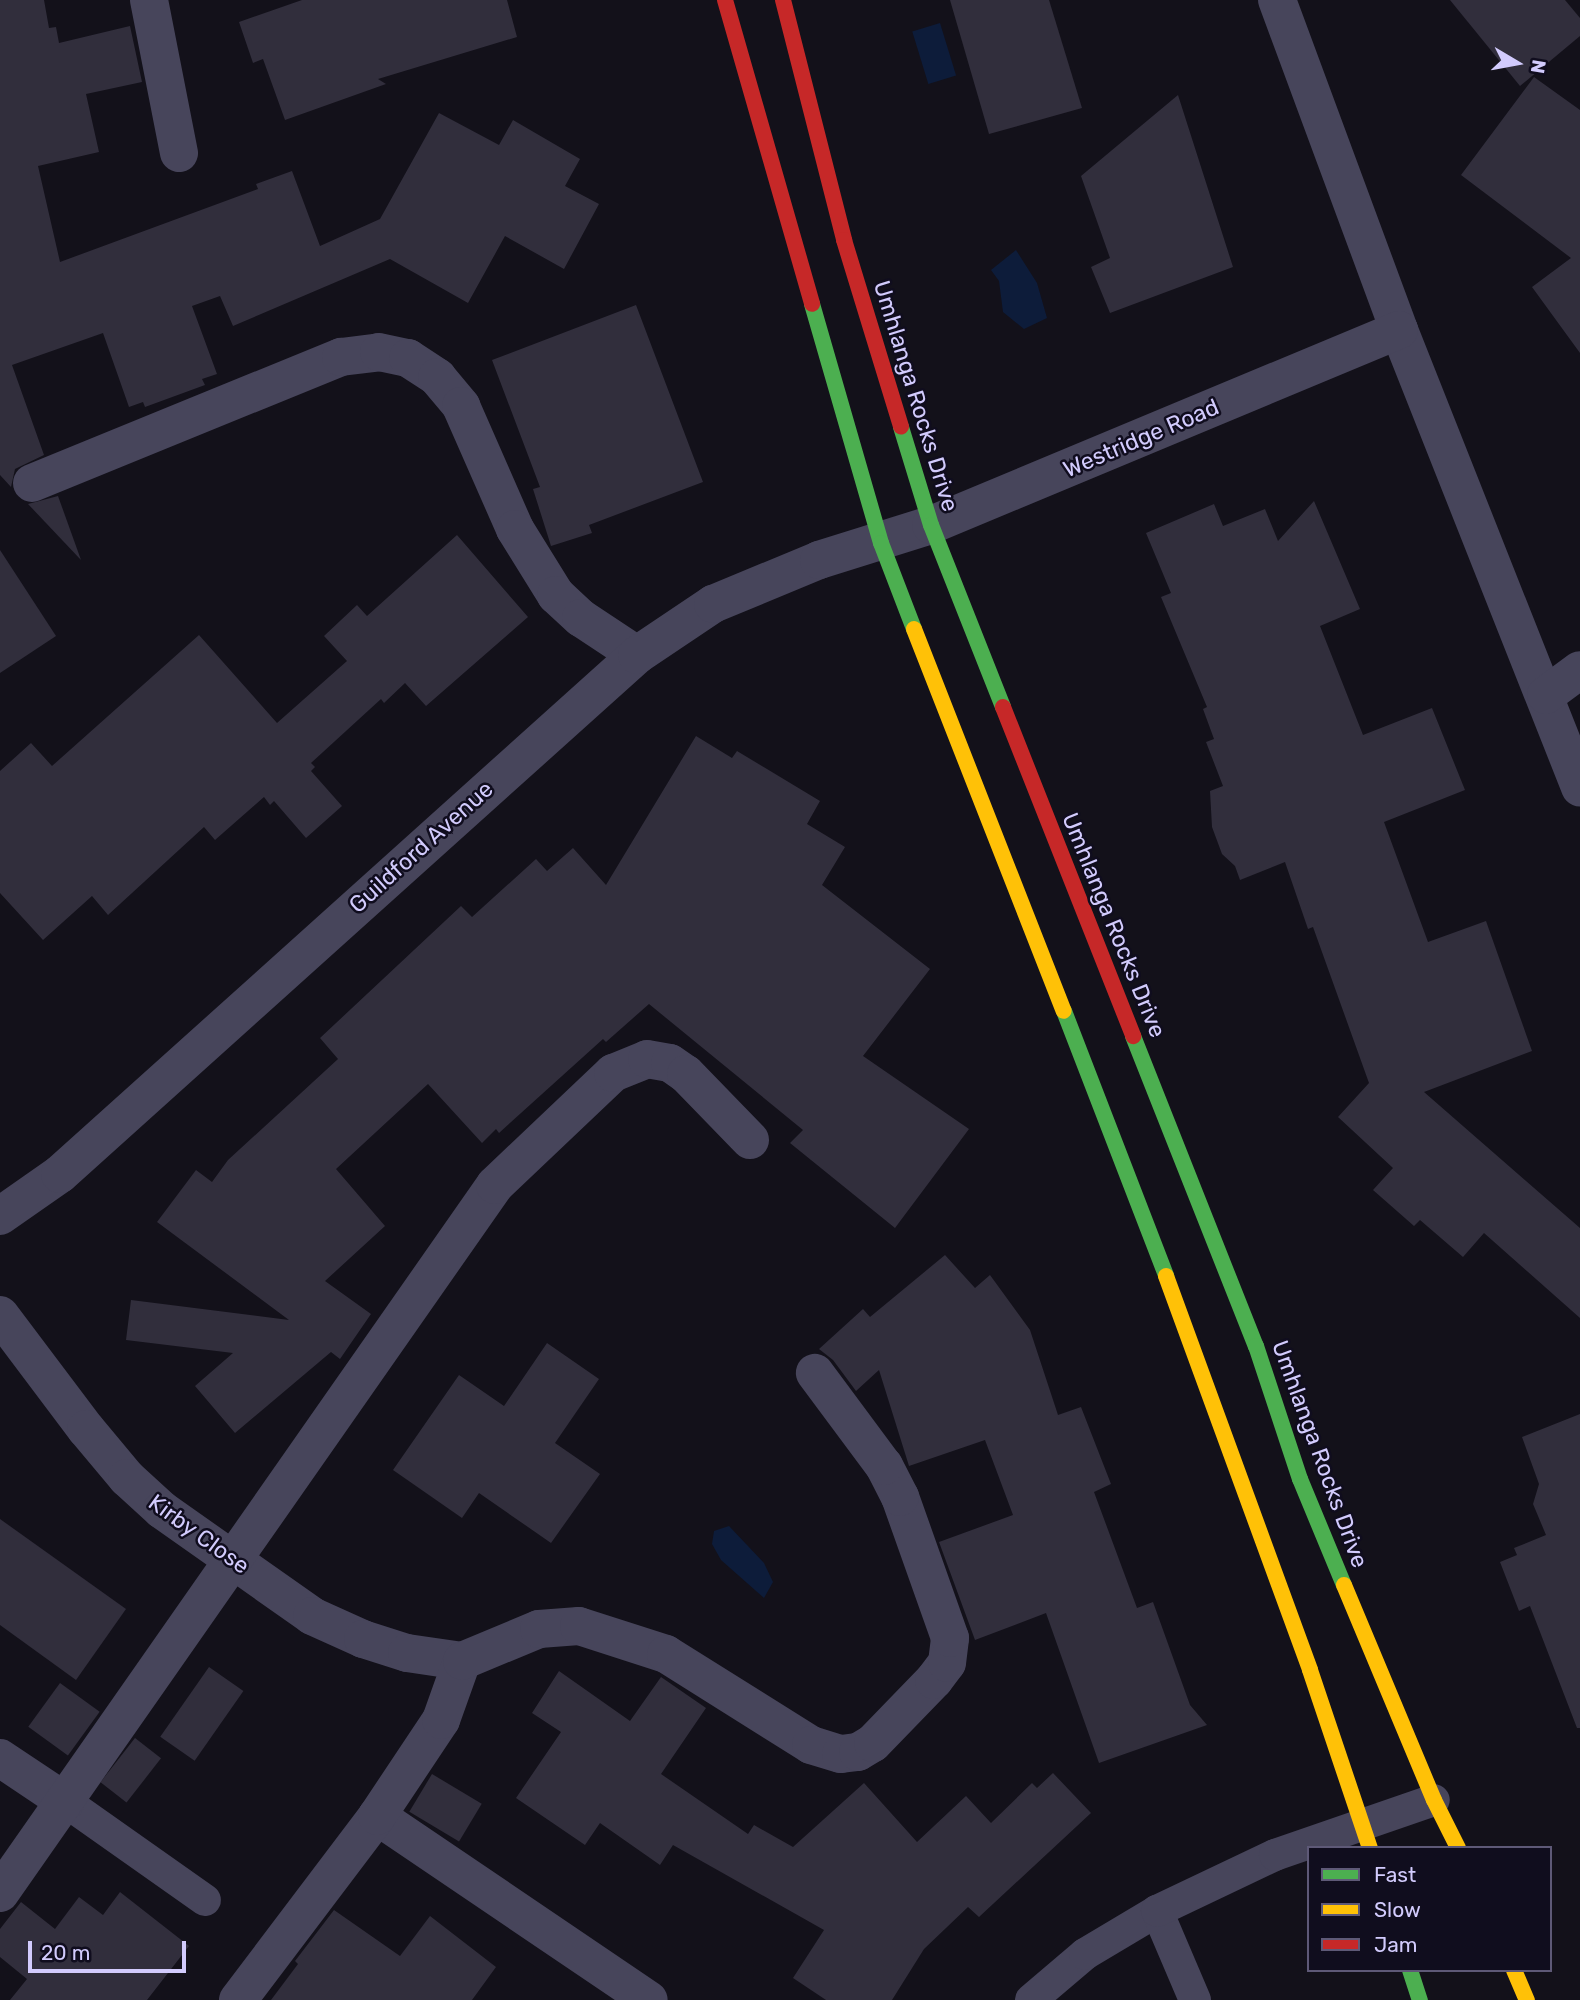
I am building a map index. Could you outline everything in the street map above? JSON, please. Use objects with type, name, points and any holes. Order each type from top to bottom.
[{"type":"main road","points":[[724,0],[881,542],[1136,1193],[1257,1520],[1366,1837]]},
{"type":"main road","name":"Umhlanga Rocks Drive","points":[[783,0],[844,240],[932,525],[1256,1346],[1300,1479],[1434,1800],[1457,1846]]},
{"type":"main road","points":[[1411,1972],[1420,2000]]},
{"type":"main road","points":[[1515,1972],[1527,2000]]},
{"type":"street","points":[[149,0],[179,153]]},
{"type":"street","points":[[1277,0],[1399,330],[1546,695],[1580,787]]},
{"type":"street","name":"Westridge Road","points":[[881,542],[932,525],[1399,330]]},
{"type":"street","points":[[32,483],[341,357],[379,352],[408,358],[437,377],[461,407],[515,529],[537,569],[556,595],[581,618],[637,655]]},
{"type":"street","name":"Guildford Avenue","points":[[0,1216],[60,1174],[637,655],[713,604],[819,560],[881,542]]},
{"type":"street","points":[[1546,695],[1580,670]]},
{"type":"street","points":[[0,1893],[495,1185],[613,1073],[647,1059],[670,1063],[686,1074],[750,1140]]},
{"type":"street","name":"Kirby Close","points":[[0,1315],[127,1478],[162,1510],[312,1616],[363,1639],[407,1653],[462,1661]]},
{"type":"street","points":[[238,2000],[377,1815],[441,1720],[462,1661],[539,1629],[579,1626],[666,1654],[811,1745],[841,1754],[858,1752],[873,1742],[947,1662],[950,1637],[900,1497],[889,1476],[815,1373]]},
{"type":"street","points":[[0,1758],[66,1802]]},
{"type":"street","points":[[377,1815],[649,2000]]},
{"type":"lane","points":[[1320,1846],[1366,1837],[1434,1800]]},
{"type":"lane","points":[[66,1802],[205,1900]]},
{"type":"lane","points":[[1031,2000],[1085,1954],[1157,1911],[1275,1855],[1307,1849]]},
{"type":"lane","points":[[1157,1911],[1195,2000]]},
{"type":"water","points":[[940,23],[956,76],[928,84],[912,31]]},
{"type":"water","points":[[1016,250],[1037,283],[1047,318],[1024,329],[1003,312],[999,281],[991,270]]},
{"type":"water","points":[[729,1526],[764,1563],[773,1582],[764,1598],[721,1560],[712,1544],[714,1531]]},
{"type":"building","points":[[0,0],[44,0],[49,28],[56,27],[59,43],[130,26],[142,82],[86,94],[99,152],[38,166],[60,262],[258,189],[256,184],[292,171],[320,246],[380,219],[439,113],[499,145],[513,120],[580,159],[565,186],[599,204],[564,269],[505,236],[468,303],[390,259],[233,326],[220,296],[192,306],[217,374],[202,379],[205,385],[145,407],[143,402],[129,407],[103,333],[12,365],[44,455],[15,469],[11,487],[0,475]]},
{"type":"building","points":[[302,0],[507,0],[517,37],[378,79],[386,84],[285,120],[263,59],[253,63],[239,22]]},
{"type":"building","points":[[950,0],[1049,0],[1082,108],[989,134]]},
{"type":"building","points":[[1450,0],[1565,0],[1580,18],[1580,36],[1520,86]]},
{"type":"building","points":[[1534,77],[1580,110],[1580,353],[1532,287],[1571,258],[1461,175]]},
{"type":"building","points":[[1178,95],[1233,267],[1110,313],[1091,267],[1110,258],[1081,176]]},
{"type":"building","points":[[636,305],[703,482],[589,525],[592,533],[551,546],[533,489],[540,487],[492,360]]},
{"type":"building","points":[[58,496],[81,560],[28,504]]},
{"type":"building","points":[[1314,501],[1360,609],[1320,626],[1363,735],[1432,708],[1465,790],[1384,822],[1428,942],[1486,921],[1532,1051],[1424,1092],[1580,1228],[1580,1318],[1484,1233],[1463,1257],[1420,1220],[1414,1226],[1373,1190],[1393,1168],[1338,1117],[1369,1083],[1313,927],[1308,929],[1285,862],[1240,880],[1235,866],[1222,854],[1212,827],[1210,791],[1223,786],[1206,742],[1214,739],[1203,709],[1207,707],[1161,597],[1171,593],[1146,533],[1214,504],[1223,526],[1265,509],[1278,541]]},
{"type":"building","points":[[457,535],[528,617],[426,706],[405,683],[384,703],[381,699],[311,763],[315,767],[311,771],[342,806],[306,838],[274,801],[270,805],[264,797],[215,840],[204,827],[108,915],[92,896],[43,940],[0,893],[0,771],[31,743],[52,766],[199,635],[277,723],[347,661],[324,636],[357,605],[367,616]]},
{"type":"building","points":[[0,550],[56,636],[0,673]]},
{"type":"building","points":[[696,736],[732,758],[737,751],[820,801],[807,824],[845,847],[822,885],[930,969],[863,1056],[969,1129],[895,1228],[790,1143],[803,1130],[649,1004],[606,1042],[603,1039],[499,1133],[496,1129],[482,1143],[428,1084],[336,1169],[385,1226],[325,1281],[371,1314],[340,1359],[331,1352],[235,1433],[195,1386],[233,1353],[126,1340],[131,1300],[289,1320],[157,1222],[196,1170],[212,1182],[228,1160],[338,1059],[320,1038],[461,906],[472,917],[536,859],[547,871],[573,848],[606,885]]},
{"type":"building","points":[[945,1255],[975,1288],[990,1275],[1030,1330],[1058,1415],[1081,1407],[1111,1484],[1094,1492],[1137,1608],[1153,1602],[1190,1705],[1207,1725],[1099,1763],[1046,1613],[975,1640],[939,1542],[1013,1515],[985,1440],[909,1466],[879,1370],[856,1391],[833,1360],[819,1349],[863,1309],[870,1317]]},
{"type":"building","points":[[547,1343],[599,1379],[555,1443],[600,1474],[551,1543],[479,1493],[462,1518],[393,1470],[459,1375],[504,1406]]},
{"type":"building","points":[[1580,1414],[1580,1728],[1577,1728],[1530,1606],[1519,1611],[1500,1562],[1517,1555],[1514,1548],[1546,1535],[1533,1504],[1539,1484],[1522,1437]]},
{"type":"building","points":[[0,1519],[126,1609],[76,1680],[0,1625]]},
{"type":"building","points":[[209,1667],[243,1691],[195,1761],[160,1737]]},
{"type":"building","points":[[559,1671],[630,1721],[661,1677],[706,1708],[661,1774],[748,1834],[754,1825],[793,1847],[864,1783],[917,1842],[966,1796],[991,1823],[1032,1783],[1037,1788],[1053,1773],[1091,1813],[979,1917],[968,1907],[924,1949],[892,2000],[826,2000],[793,1978],[824,1930],[673,1845],[660,1865],[600,1823],[585,1845],[516,1798],[561,1732],[532,1713]]},
{"type":"building","points":[[60,1683],[100,1712],[68,1755],[28,1727]]},
{"type":"building","points":[[135,1738],[161,1758],[127,1802],[101,1782]]},
{"type":"building","points":[[432,1774],[482,1804],[459,1842],[409,1812]]},
{"type":"building","points":[[120,1892],[189,1946],[147,2000],[10,2000],[27,1979],[0,1957],[0,1929],[21,1902],[55,1929],[79,1897],[103,1915]]},
{"type":"building","points":[[334,1910],[400,1956],[430,1916],[496,1967],[472,2000],[271,2000],[298,1964],[295,1961]]},
{"type":"traffic: fast","points":[[812,304],[881,543],[914,629]]},
{"type":"traffic: fast","points":[[901,427],[931,525],[1003,707]]},
{"type":"traffic: fast","points":[[1064,1011],[1166,1276]]},
{"type":"traffic: fast","points":[[1133,1036],[1256,1346],[1300,1479],[1344,1585]]},
{"type":"traffic: fast","points":[[1411,1972],[1420,2000]]},
{"type":"traffic: slow","points":[[914,629],[1064,1011]]},
{"type":"traffic: slow","points":[[1166,1276],[1310,1670],[1369,1846]]},
{"type":"traffic: slow","points":[[1344,1585],[1434,1800],[1457,1846]]},
{"type":"traffic: slow","points":[[1515,1972],[1527,2000]]},
{"type":"traffic: jam","points":[[725,0],[812,304]]},
{"type":"traffic: jam","points":[[783,0],[844,240],[901,427]]},
{"type":"traffic: jam","points":[[1003,707],[1133,1036]]}]
